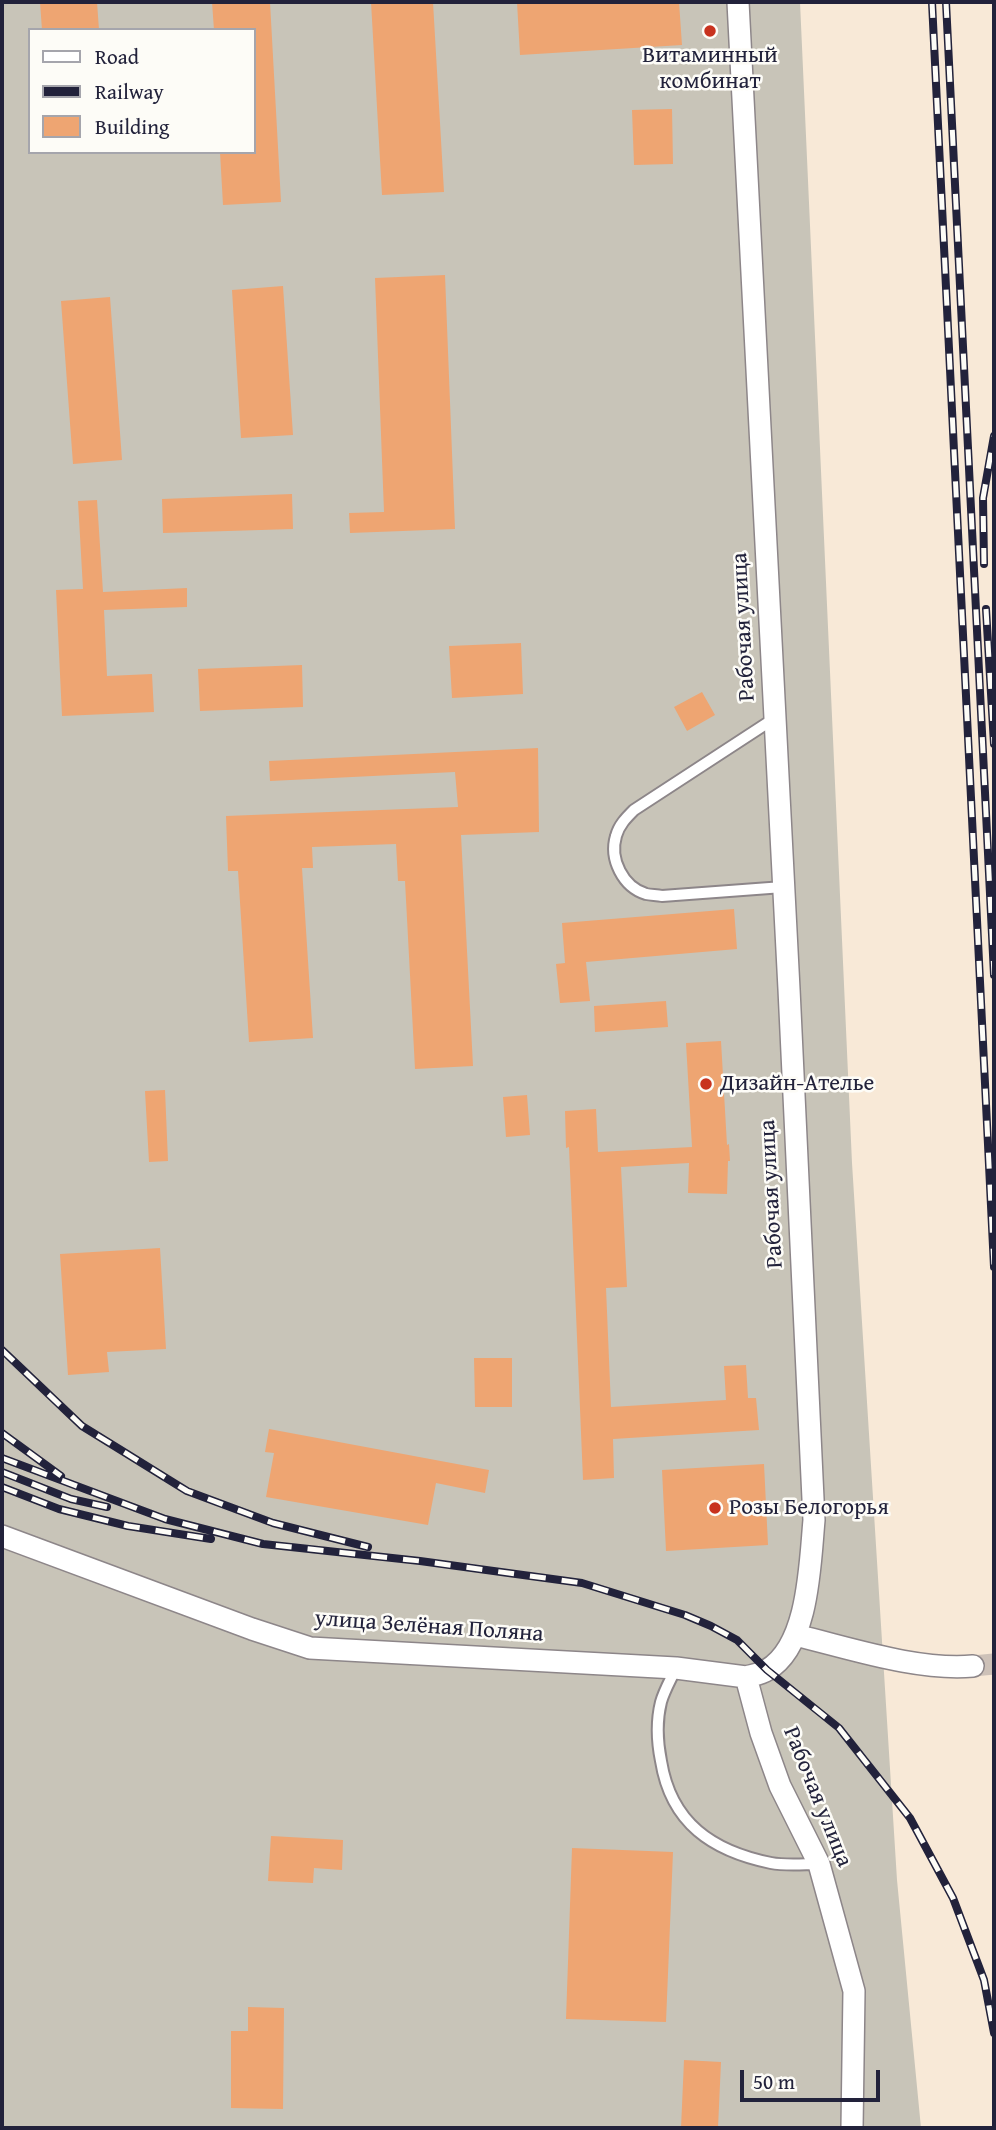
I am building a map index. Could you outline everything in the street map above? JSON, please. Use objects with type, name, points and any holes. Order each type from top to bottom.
[{"type":"street","name":"Рабочая улица","points":[[737,2],[814,1520],[808,1587],[795,1635],[782,1657],[767,1670],[746,1677],[761,1733],[780,1786],[819,1864],[853,1991],[852,2128]]},
{"type":"street","name":"улица Зелёная Поляна","points":[[2,1536],[310,1648],[676,1668],[746,1677]]},
{"type":"street","points":[[795,1635],[906,1662],[960,1667],[973,1665]]},
{"type":"lane","points":[[775,718],[634,810],[619,828],[614,850],[618,869],[628,883],[644,893],[662,896],[783,887]]},
{"type":"lane","points":[[676,1668],[661,1701],[657,1738],[664,1782],[678,1811],[692,1827],[713,1843],[740,1855],[774,1863],[819,1864]]},
{"type":"shaded area","points":[[2,2],[800,2],[852,1163],[897,1880],[921,2128],[2,2128]]},
{"type":"building","points":[[40,2],[97,2],[99,28],[42,28]]},
{"type":"building","points":[[212,2],[270,2],[281,202],[223,205],[220,154],[256,154],[256,28],[214,28]]},
{"type":"building","points":[[371,2],[433,2],[444,192],[382,195]]},
{"type":"building","points":[[517,2],[679,2],[682,45],[520,55]]},
{"type":"building","points":[[672,109],[673,164],[634,165],[632,110]]},
{"type":"building","points":[[445,275],[455,529],[350,533],[349,513],[384,512],[375,278]]},
{"type":"building","points":[[283,286],[293,435],[241,438],[232,290]]},
{"type":"building","points":[[110,297],[122,460],[73,464],[61,301]]},
{"type":"building","points":[[292,494],[293,529],[163,533],[162,499]]},
{"type":"building","points":[[97,500],[103,592],[187,588],[187,607],[104,610],[107,676],[152,674],[154,712],[62,716],[56,590],[83,589],[78,501]]},
{"type":"building","points":[[521,643],[523,694],[452,698],[449,646]]},
{"type":"building","points":[[302,665],[303,707],[200,711],[198,669]]},
{"type":"building","points":[[702,692],[715,715],[687,731],[674,707]]},
{"type":"building","points":[[538,748],[539,832],[461,835],[473,1066],[415,1069],[405,881],[398,881],[396,844],[312,847],[313,868],[302,868],[313,1038],[249,1042],[238,871],[228,871],[226,816],[458,807],[455,772],[270,781],[269,761]]},
{"type":"building","points":[[734,909],[737,949],[586,962],[590,1001],[560,1003],[556,964],[565,963],[562,923]]},
{"type":"building","points":[[666,1001],[668,1027],[595,1032],[594,1006]]},
{"type":"building","points":[[721,1041],[730,1161],[727,1194],[688,1193],[689,1163],[621,1167],[627,1287],[606,1288],[611,1407],[726,1400],[724,1366],[746,1365],[748,1398],[756,1398],[759,1430],[613,1439],[614,1478],[583,1480],[569,1147],[566,1148],[565,1111],[596,1109],[598,1152],[692,1147],[686,1043]]},
{"type":"building","points":[[165,1090],[168,1161],[149,1162],[145,1091]]},
{"type":"building","points":[[527,1095],[530,1135],[506,1137],[503,1097]]},
{"type":"building","points":[[160,1248],[166,1349],[107,1352],[109,1372],[68,1375],[60,1254]]},
{"type":"building","points":[[474,1358],[512,1358],[512,1407],[475,1407]]},
{"type":"building","points":[[269,1429],[489,1470],[485,1493],[436,1483],[428,1525],[266,1497],[274,1453],[265,1452]]},
{"type":"building","name":"Розы Белогорья","points":[[764,1464],[768,1545],[666,1551],[662,1470]]},
{"type":"building","points":[[271,1836],[343,1840],[342,1870],[314,1868],[313,1883],[268,1881]]},
{"type":"building","points":[[572,1848],[673,1852],[666,2022],[566,2019]]},
{"type":"building","points":[[248,2007],[284,2008],[283,2109],[231,2108],[231,2031],[248,2031]]},
{"type":"building","points":[[684,2060],[721,2062],[718,2128],[681,2128]]},
{"type":"tunnel","points":[[973,1666],[994,1664]]},
{"type":"railway","points":[[932,2],[994,1267]]},
{"type":"railway","points":[[946,2],[994,975]]},
{"type":"railway","points":[[984,564],[983,498],[994,436]]},
{"type":"railway","points":[[986,609],[994,744]]},
{"type":"railway","points":[[2,1350],[82,1426],[187,1491],[273,1523],[368,1547]]},
{"type":"railway","points":[[2,1433],[61,1476]]},
{"type":"railway","points":[[2,1458],[165,1519],[263,1544],[420,1561],[582,1583],[685,1615],[737,1640],[767,1670],[839,1728],[910,1818],[953,1898],[984,1980],[994,2033]]},
{"type":"railway","points":[[2,1472],[71,1499],[107,1507]]},
{"type":"railway","points":[[2,1487],[59,1509],[128,1526],[211,1539]]},
{"type":"place","name":"Витаминный комбинат","points":[[710,31]]},
{"type":"place","name":"Дизайн-Ателье","points":[[706,1084]]},
{"type":"place","name":"Розы Белогорья","points":[[715,1508]]}]
